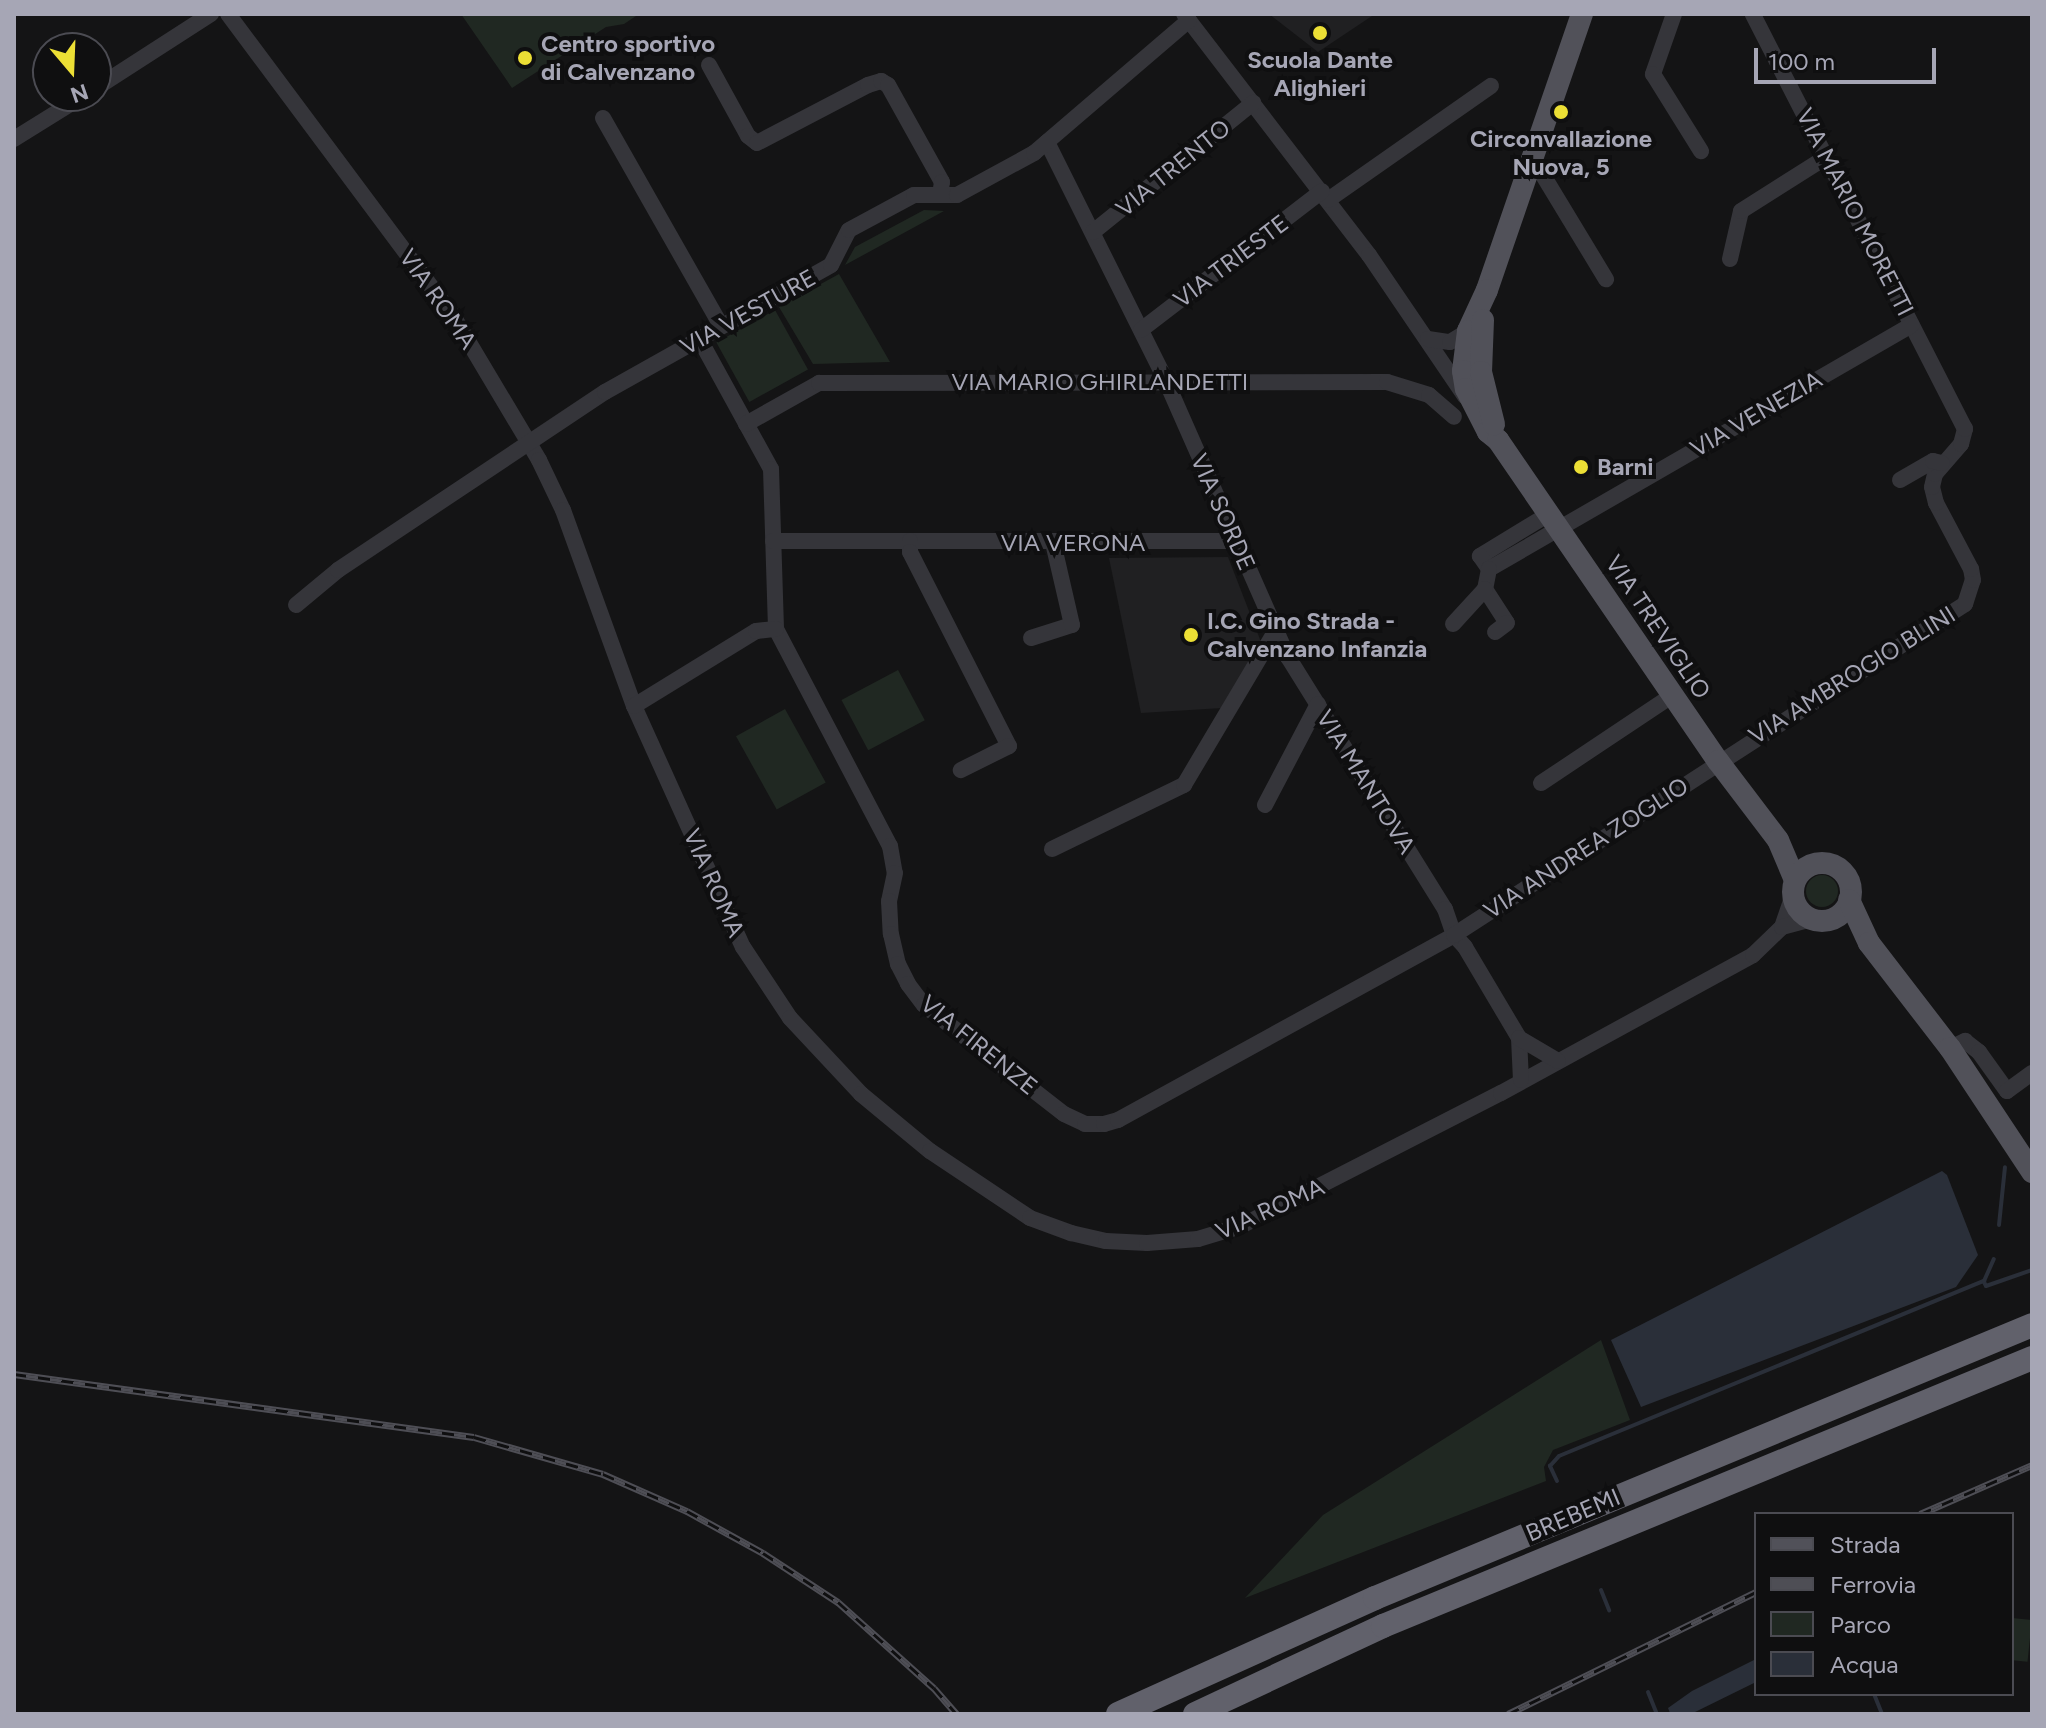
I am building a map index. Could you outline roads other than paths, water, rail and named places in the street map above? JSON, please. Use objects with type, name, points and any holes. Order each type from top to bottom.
[{"type":"highway","name":"BREBEMI","points":[[1118,1714],[1375,1598],[2032,1325]]},
{"type":"highway","name":"BREBEMI","points":[[1195,1714],[1383,1626],[2032,1358]]},
{"type":"main road","points":[[1468,389],[1468,331],[1487,290],[1582,14]]},
{"type":"main road","points":[[1468,389],[1487,290]]},
{"type":"main road","name":"VIA TREVIGLIO","points":[[1468,389],[1498,440],[1718,761],[1778,840],[1799,909],[1869,943]]},
{"type":"main road","name":"VIA TREVIGLIO","points":[[1778,840],[1815,863],[1825,863],[1843,872],[1848,880],[1849,900],[1869,943],[1950,1048],[2032,1172]]},
{"type":"main road","points":[[1794,888],[1800,873],[1815,863]]},
{"type":"main road","points":[[1819,919],[1841,913],[1849,900]]},
{"type":"street","points":[[112,78],[211,14]]},
{"type":"street","name":"VIA ROMA","points":[[228,14],[455,319],[528,442],[563,510],[634,706],[743,947],[790,1018],[872,1103],[930,1151],[1030,1218],[1071,1233],[1106,1241],[1147,1243],[1198,1239],[1241,1226],[1282,1208],[1753,955],[1782,927],[1794,888]]},
{"type":"street","points":[[1674,14],[1653,74],[1701,151]]},
{"type":"street","name":"VIA MARIO MORETTI","points":[[1753,14],[1912,325]]},
{"type":"street","points":[[1186,17],[1325,196],[1468,389]]},
{"type":"street","name":"VIA VESTURE","points":[[296,605],[338,570],[463,485],[512,457],[528,442],[699,338],[831,265],[849,230],[914,195],[957,195],[1034,153],[1186,17]]},
{"type":"street","points":[[709,65],[748,136],[757,143],[881,81],[888,85],[942,182],[940,194]]},
{"type":"street","name":"VIA TRIESTE","points":[[1141,330],[1325,196],[1491,86]]},
{"type":"street","name":"VIA TRENTO","points":[[1093,232],[1253,103]]},
{"type":"street","points":[[14,139],[57,112]]},
{"type":"street","points":[[603,118],[721,326]]},
{"type":"street","name":"VIA SORDE","points":[[1047,142],[1166,381],[1276,630]]},
{"type":"street","points":[[1532,157],[1606,279]]},
{"type":"street","points":[[1730,259],[1741,211],[1826,157]]},
{"type":"street","name":"VIA AMBROGIO BLINI","points":[[1718,761],[1965,604],[1973,580],[1971,569],[1936,503],[1932,487],[1942,463],[1961,444],[1965,429],[1912,325]]},
{"type":"street","name":"VIA VENEZIA","points":[[1554,521],[1912,325]]},
{"type":"street","points":[[1431,342],[1450,342],[1468,331]]},
{"type":"street","name":"VIA FIRENZE","points":[[699,338],[771,469],[776,629],[890,846],[895,873],[889,901],[891,934],[898,964],[908,984],[936,1014],[1064,1114],[1085,1124],[1118,1120],[1454,935]]},
{"type":"street","name":"VIA MARIO GHIRLANDETTI","points":[[746,424],[819,383],[1387,382],[1429,395],[1468,389]]},
{"type":"street","points":[[1900,480],[1933,461],[1942,463]]},
{"type":"street","points":[[1453,624],[1485,589],[1489,569],[1480,556],[1554,521]]},
{"type":"street","name":"VIA VERONA","points":[[773,541],[1236,541]]},
{"type":"street","points":[[910,541],[910,552],[1009,746],[961,770]]},
{"type":"street","points":[[1031,638],[1072,625],[1053,543]]},
{"type":"street","points":[[1485,589],[1507,623],[1495,632]]},
{"type":"street","points":[[634,706],[756,631],[776,629]]},
{"type":"street","points":[[1052,849],[1184,785],[1276,630]]},
{"type":"street","name":"VIA MANTOVA","points":[[1276,630],[1318,704],[1445,909],[1454,935]]},
{"type":"street","points":[[1541,783],[1673,695]]},
{"type":"street","points":[[1265,805],[1318,704]]},
{"type":"street","name":"VIA ANDREA ZOGLIO","points":[[1454,935],[1718,761]]},
{"type":"street","name":"VIA ROMA","points":[[1782,927],[1819,919]]},
{"type":"street","points":[[1454,935],[1465,947],[1519,1038],[1521,1080]]},
{"type":"street","points":[[1519,1038],[1558,1061]]},
{"type":"street","points":[[1950,1048],[1965,1041],[1979,1052],[2007,1091],[2032,1073]]},
{"type":"water","points":[[1942,1171],[1947,1175],[1978,1255],[1956,1287],[1641,1407],[1611,1340]]},
{"type":"water","points":[[1754,1660],[1754,1683],[1691,1714],[1670,1713],[1668,1708],[1692,1691]]},
{"type":"waterway","points":[[1999,1225],[2005,1167]]},
{"type":"waterway","points":[[1557,1481],[1550,1466],[1559,1456],[1984,1281],[1994,1259]]},
{"type":"waterway","points":[[1984,1282],[1986,1286],[2032,1270]]},
{"type":"waterway","points":[[1601,1590],[1609,1610]]},
{"type":"waterway","points":[[1648,1692],[1657,1714]]},
{"type":"waterway","points":[[1875,1696],[1882,1714]]},
{"type":"railway","points":[[14,1374],[474,1437],[603,1474],[687,1511],[763,1553],[838,1602],[934,1688],[957,1714]]},
{"type":"railway","points":[[1925,1512],[2032,1465]]},
{"type":"railway","points":[[1508,1714],[1754,1593]]},
{"type":"place","name":"Scuola Dante Alighieri","points":[[1320,33]]},
{"type":"place","name":"Centro sportivo di Calvenzano","points":[[525,58]]},
{"type":"place","name":"Circonvallazione Nuova, 5","points":[[1561,112]]},
{"type":"place","name":"Barni","points":[[1581,467]]},
{"type":"place","name":"I.C. Gino Strada - Calvenzano Infanzia","points":[[1191,635]]}]
